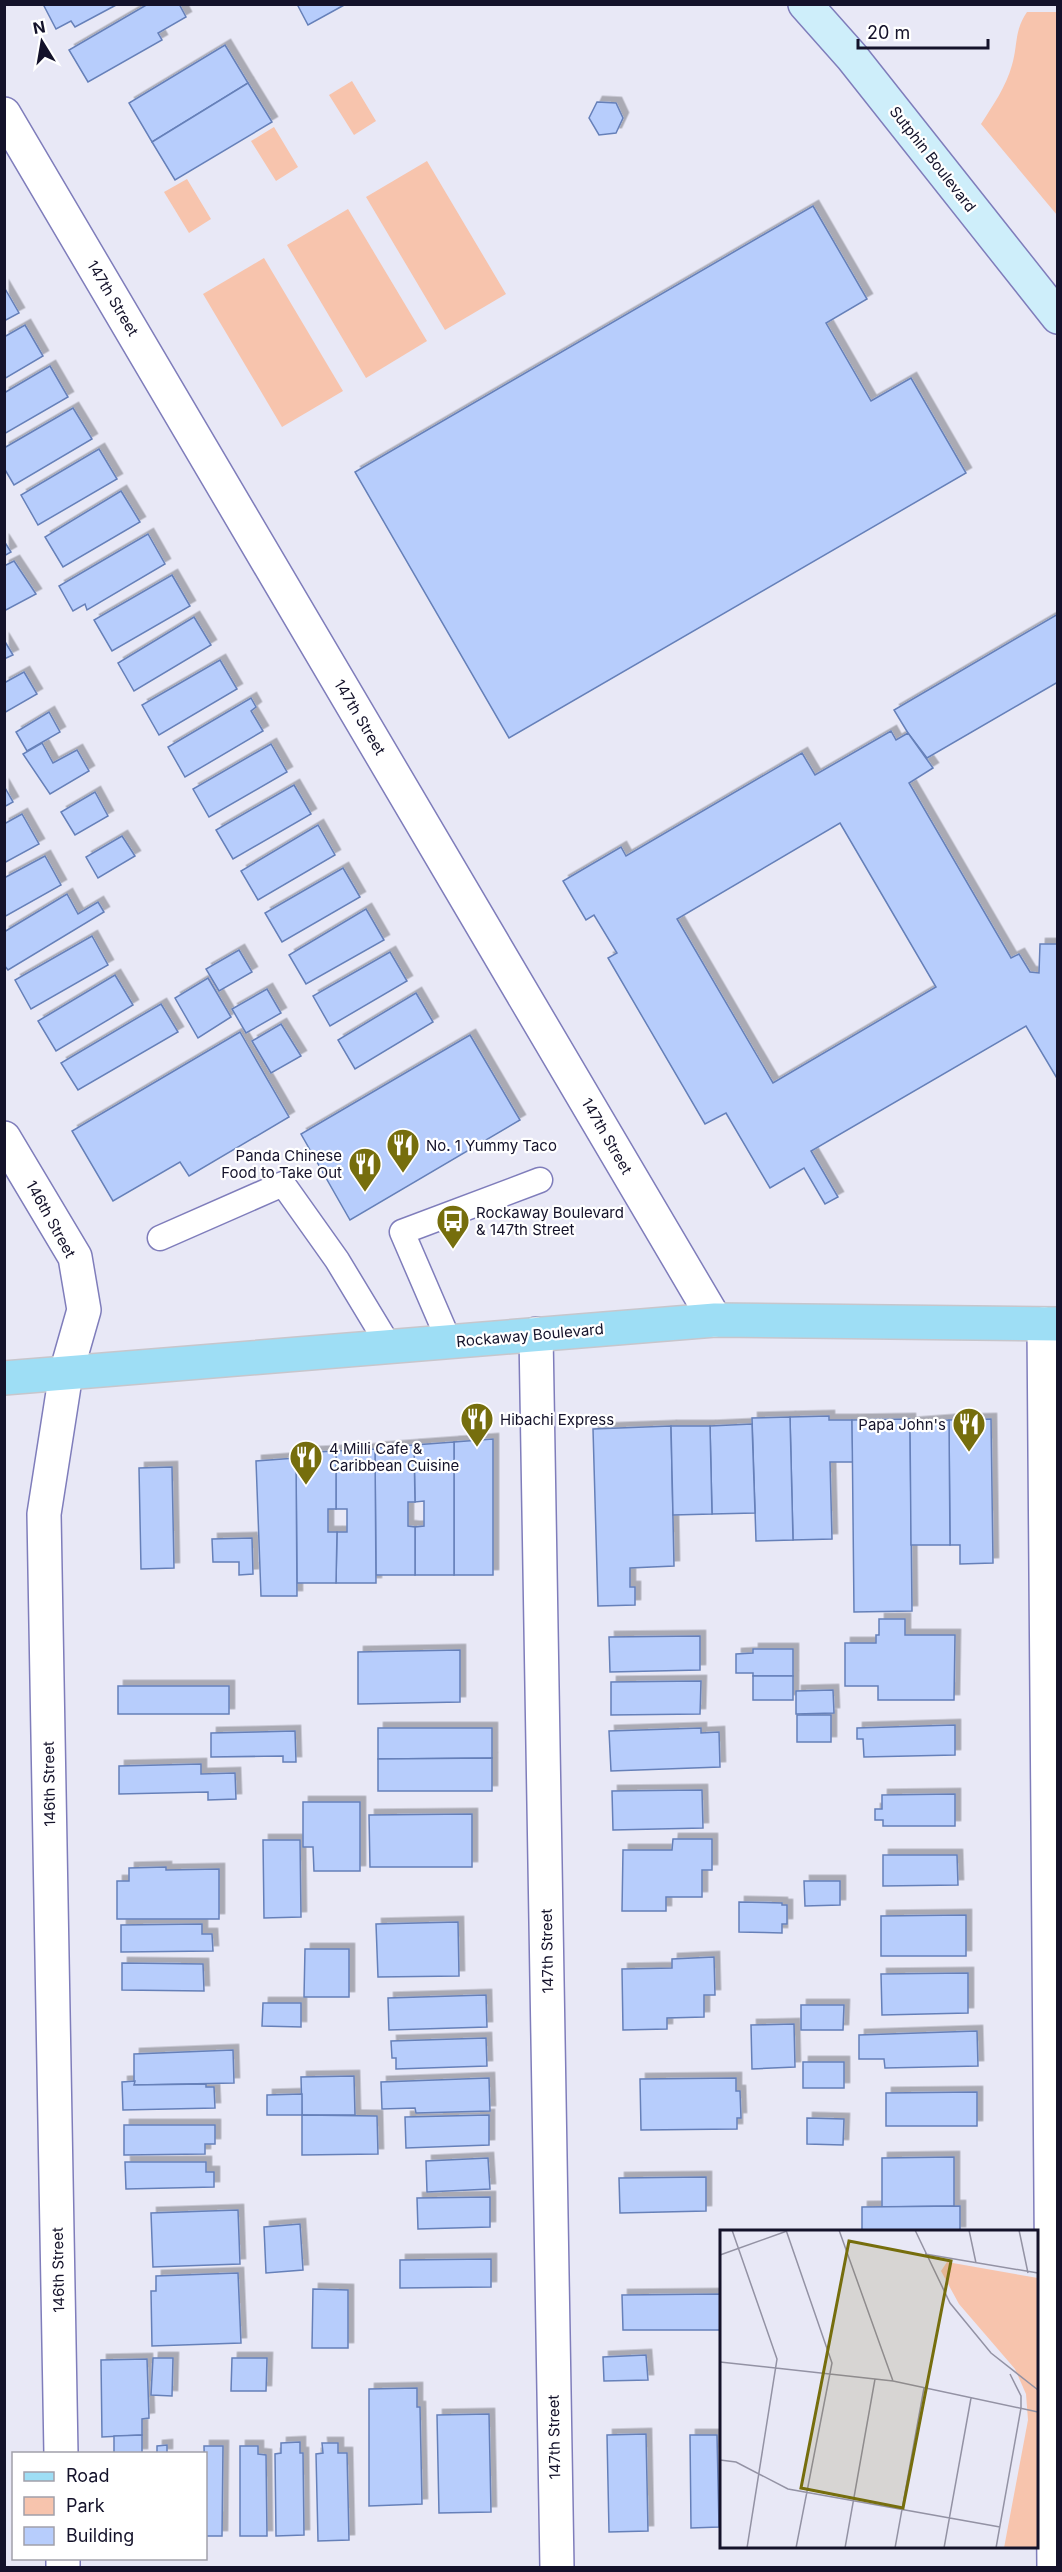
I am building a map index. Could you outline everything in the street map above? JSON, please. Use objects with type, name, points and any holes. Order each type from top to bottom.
[{"type":"main road","name":"Sutphin Boulevard","points":[[805,4],[852,57],[1058,317]]},
{"type":"main road","name":"Rockaway Boulevard","points":[[4,1378],[715,1320],[1051,1324]]},
{"type":"street","name":"147th Street","points":[[4,114],[715,1320]]},
{"type":"street","name":"146th Street","points":[[4,1138],[75,1257],[84,1310],[66,1373],[44,1514],[61,2452]]},
{"type":"street","points":[[1051,1324],[1054,2568]]},
{"type":"street","name":"147th Street","points":[[536,1334],[557,2568]]},
{"type":"lane","points":[[449,1341],[402,1232],[540,1180]]},
{"type":"lane","points":[[160,1238],[284,1184],[337,1260],[389,1346]]},
{"type":"green space","points":[[1027,12],[1057,12],[1057,215],[981,124],[1006,81],[1014,58],[1020,25]]},
{"type":"green space","points":[[352,81],[376,121],[354,135],[329,95]]},
{"type":"green space","points":[[274,127],[298,167],[276,181],[251,141]]},
{"type":"green space","points":[[427,161],[506,294],[445,330],[366,197]]},
{"type":"green space","points":[[187,179],[211,219],[189,233],[164,192]]},
{"type":"green space","points":[[348,209],[427,341],[366,378],[287,245]]},
{"type":"green space","points":[[264,258],[343,391],[282,427],[203,294]]},
{"type":"building","points":[[43,4],[118,4],[75,27],[71,21],[56,29]]},
{"type":"building","points":[[148,4],[179,4],[186,17],[158,33],[162,40],[88,82],[69,50]]},
{"type":"building","points":[[297,4],[346,4],[308,25]]},
{"type":"building","points":[[225,45],[248,83],[152,142],[129,103]]},
{"type":"building","points":[[248,83],[272,122],[175,180],[152,142]]},
{"type":"building","points":[[597,102],[616,103],[623,118],[616,133],[599,135],[589,118]]},
{"type":"building","points":[[813,206],[867,299],[826,323],[871,401],[911,378],[966,473],[509,738],[355,472]]},
{"type":"building","points":[[4,287],[19,313],[4,321]]},
{"type":"building","points":[[25,325],[43,356],[4,379],[4,337]]},
{"type":"building","points":[[50,366],[68,397],[4,434],[4,393]]},
{"type":"building","points":[[73,408],[92,439],[14,485],[4,468],[4,448]]},
{"type":"building","points":[[99,449],[117,479],[38,525],[21,495]]},
{"type":"building","points":[[121,491],[140,522],[63,567],[45,537]]},
{"type":"building","points":[[148,534],[165,564],[87,610],[85,604],[73,611],[59,586]]},
{"type":"building","points":[[4,541],[11,552],[4,556]]},
{"type":"building","points":[[14,561],[36,594],[4,611],[4,566]]},
{"type":"building","points":[[172,575],[190,606],[112,651],[94,620]]},
{"type":"building","points":[[1058,614],[1058,682],[927,758],[894,710]]},
{"type":"building","points":[[194,617],[211,645],[134,691],[118,663]]},
{"type":"building","points":[[4,640],[13,655],[4,659]]},
{"type":"building","points":[[220,660],[237,689],[159,735],[142,705]]},
{"type":"building","points":[[24,672],[37,694],[4,713],[4,683]]},
{"type":"building","points":[[251,698],[256,707],[251,711],[263,731],[185,777],[168,747]]},
{"type":"building","points":[[49,712],[60,732],[27,751],[16,732]]},
{"type":"building","points":[[891,731],[896,740],[908,733],[933,768],[909,783],[1011,958],[1019,954],[1030,972],[1039,973],[1040,944],[1058,944],[1058,1080],[1026,1026],[811,1151],[838,1197],[825,1204],[804,1168],[770,1188],[726,1113],[705,1124],[608,958],[617,953],[594,915],[586,920],[563,881],[621,847],[626,856],[802,753],[815,775]],"holes":[[[840,823],[936,987],[773,1083],[677,919]]]},
{"type":"building","points":[[42,743],[53,763],[77,750],[89,771],[50,794],[23,754]]},
{"type":"building","points":[[271,744],[287,772],[209,817],[193,789]]},
{"type":"building","points":[[294,785],[311,814],[233,859],[216,830]]},
{"type":"building","points":[[4,786],[13,802],[4,807]]},
{"type":"building","points":[[95,792],[108,816],[75,835],[61,812]]},
{"type":"building","points":[[22,814],[39,844],[4,863],[4,824]]},
{"type":"building","points":[[318,825],[335,855],[258,900],[241,871]]},
{"type":"building","points":[[122,836],[135,856],[98,878],[86,857]]},
{"type":"building","points":[[45,856],[61,885],[4,917],[4,878]]},
{"type":"building","points":[[343,868],[360,897],[282,942],[265,913]]},
{"type":"building","points":[[67,894],[78,914],[98,902],[104,912],[8,970],[4,965],[4,932]]},
{"type":"building","points":[[366,909],[384,940],[306,984],[289,955]]},
{"type":"building","points":[[92,936],[108,965],[31,1009],[15,980]]},
{"type":"building","points":[[239,950],[252,972],[219,991],[206,969]]},
{"type":"building","points":[[390,952],[407,981],[330,1026],[313,996]]},
{"type":"building","points":[[115,975],[133,1005],[56,1051],[38,1021]]},
{"type":"building","points":[[208,978],[231,1017],[198,1038],[175,998]]},
{"type":"building","points":[[267,989],[281,1013],[246,1033],[232,1009]]},
{"type":"building","points":[[416,993],[433,1022],[355,1069],[338,1040]]},
{"type":"building","points":[[161,1004],[178,1032],[78,1090],[61,1063]]},
{"type":"building","points":[[281,1024],[301,1056],[271,1073],[252,1041]]},
{"type":"building","points":[[240,1032],[289,1117],[189,1176],[180,1162],[113,1201],[72,1131]]},
{"type":"building","points":[[470,1035],[520,1120],[350,1220],[301,1134]]},
{"type":"building","points":[[829,1416],[829,1420],[852,1420],[853,1462],[830,1462],[832,1539],[793,1540],[790,1417]]},
{"type":"building","points":[[790,1417],[793,1540],[756,1541],[752,1418]]},
{"type":"building","points":[[910,1419],[912,1611],[854,1612],[852,1420]]},
{"type":"building","points":[[991,1419],[993,1563],[960,1564],[960,1545],[950,1545],[949,1420]]},
{"type":"building","points":[[949,1420],[950,1545],[911,1545],[910,1423]]},
{"type":"building","points":[[752,1424],[755,1513],[712,1514],[710,1426]]},
{"type":"building","points":[[671,1426],[674,1566],[630,1568],[630,1587],[635,1587],[635,1605],[598,1606],[593,1429]]},
{"type":"building","points":[[671,1426],[710,1426],[712,1514],[673,1515]]},
{"type":"building","points":[[493,1439],[493,1575],[454,1575],[454,1442]]},
{"type":"building","points":[[454,1442],[454,1575],[415,1575],[415,1527],[424,1526],[424,1501],[415,1502],[414,1445]]},
{"type":"building","points":[[414,1445],[415,1502],[408,1502],[408,1526],[415,1527],[415,1575],[376,1575],[375,1448]]},
{"type":"building","points":[[375,1449],[376,1583],[336,1583],[337,1532],[347,1532],[347,1509],[336,1509],[336,1451]]},
{"type":"building","points":[[336,1451],[336,1509],[328,1509],[328,1532],[337,1532],[336,1583],[297,1583],[296,1453]]},
{"type":"building","points":[[296,1458],[297,1596],[261,1596],[256,1461]]},
{"type":"building","points":[[172,1467],[174,1568],[141,1569],[139,1468]]},
{"type":"building","points":[[252,1538],[253,1574],[239,1575],[239,1562],[213,1562],[212,1539]]},
{"type":"building","points":[[879,1619],[905,1619],[905,1635],[955,1635],[954,1700],[878,1700],[878,1686],[845,1686],[845,1643],[876,1643],[876,1635],[879,1635]]},
{"type":"building","points":[[700,1636],[700,1670],[610,1672],[609,1637]]},
{"type":"building","points":[[753,1649],[793,1649],[793,1676],[753,1676],[753,1673],[736,1673],[736,1654],[753,1653]]},
{"type":"building","points":[[460,1650],[460,1702],[358,1704],[358,1652]]},
{"type":"building","points":[[753,1676],[793,1676],[793,1700],[753,1700]]},
{"type":"building","points":[[701,1681],[700,1714],[611,1715],[611,1682]]},
{"type":"building","points":[[118,1686],[229,1686],[229,1714],[118,1714]]},
{"type":"building","points":[[833,1690],[834,1713],[796,1714],[796,1691]]},
{"type":"building","points":[[797,1715],[831,1715],[831,1742],[797,1742]]},
{"type":"building","points":[[955,1725],[955,1755],[864,1757],[863,1739],[857,1739],[857,1728]]},
{"type":"building","points":[[378,1728],[492,1728],[492,1758],[378,1759]]},
{"type":"building","points":[[701,1728],[701,1733],[719,1732],[720,1767],[611,1771],[609,1731]]},
{"type":"building","points":[[295,1731],[296,1762],[283,1762],[283,1756],[211,1757],[211,1733]]},
{"type":"building","points":[[492,1758],[492,1791],[378,1791],[378,1759]]},
{"type":"building","points":[[201,1764],[201,1774],[235,1773],[236,1799],[208,1800],[208,1792],[119,1794],[119,1766]]},
{"type":"building","points":[[702,1790],[703,1828],[613,1830],[612,1791]]},
{"type":"building","points":[[955,1794],[955,1826],[883,1826],[883,1820],[875,1820],[875,1809],[882,1809],[882,1795]]},
{"type":"building","points":[[303,1802],[360,1802],[360,1871],[314,1871],[313,1847],[303,1847]]},
{"type":"building","points":[[472,1814],[472,1867],[370,1867],[369,1815]]},
{"type":"building","points":[[673,1839],[712,1839],[712,1870],[702,1870],[702,1897],[666,1897],[666,1911],[622,1911],[623,1850],[672,1850]]},
{"type":"building","points":[[263,1840],[300,1840],[301,1917],[264,1918]]},
{"type":"building","points":[[883,1855],[957,1855],[958,1885],[883,1886]]},
{"type":"building","points":[[166,1867],[166,1870],[219,1869],[219,1919],[117,1919],[117,1881],[129,1881],[129,1868]]},
{"type":"building","points":[[804,1881],[840,1881],[840,1905],[805,1906]]},
{"type":"building","points":[[739,1902],[787,1905],[787,1924],[782,1924],[782,1933],[739,1932]]},
{"type":"building","points":[[966,1915],[966,1956],[881,1956],[881,1916]]},
{"type":"building","points":[[458,1922],[459,1976],[378,1977],[376,1924]]},
{"type":"building","points":[[202,1924],[202,1934],[212,1934],[213,1951],[121,1952],[121,1925]]},
{"type":"building","points":[[305,1949],[349,1949],[349,1997],[304,1997]]},
{"type":"building","points":[[714,1957],[715,1995],[704,1995],[704,2017],[667,2018],[667,2029],[623,2030],[622,1969],[672,1968],[672,1959]]},
{"type":"building","points":[[122,1963],[203,1964],[204,1991],[122,1990]]},
{"type":"building","points":[[968,1973],[968,2013],[882,2015],[881,1974]]},
{"type":"building","points":[[486,1995],[487,2027],[389,2030],[388,1998]]},
{"type":"building","points":[[263,2003],[301,2003],[301,2027],[262,2026]]},
{"type":"building","points":[[801,2005],[844,2005],[843,2030],[801,2030]]},
{"type":"building","points":[[794,2024],[795,2067],[752,2069],[751,2025]]},
{"type":"building","points":[[977,2031],[978,2066],[885,2068],[884,2059],[859,2059],[859,2035]]},
{"type":"building","points":[[486,2038],[487,2066],[396,2069],[396,2058],[392,2058],[391,2041]]},
{"type":"building","points":[[233,2050],[234,2083],[134,2085],[134,2054]]},
{"type":"building","points":[[803,2062],[844,2062],[844,2088],[803,2088]]},
{"type":"building","points":[[354,2076],[355,2115],[302,2115],[301,2077]]},
{"type":"building","points":[[489,2078],[490,2111],[416,2113],[415,2108],[382,2109],[381,2082]]},
{"type":"building","points":[[736,2078],[736,2091],[740,2091],[741,2118],[737,2118],[737,2129],[641,2130],[640,2079]]},
{"type":"building","points":[[135,2081],[134,2085],[206,2084],[206,2087],[214,2087],[215,2108],[123,2110],[122,2082]]},
{"type":"building","points":[[977,2092],[977,2126],[886,2126],[886,2093]]},
{"type":"building","points":[[302,2094],[302,2115],[267,2115],[267,2095]]},
{"type":"building","points":[[302,2115],[377,2116],[378,2154],[302,2155]]},
{"type":"building","points":[[489,2115],[489,2145],[406,2148],[405,2117]]},
{"type":"building","points":[[807,2118],[844,2119],[843,2145],[807,2144]]},
{"type":"building","points":[[124,2125],[215,2125],[215,2144],[205,2144],[205,2154],[124,2155]]},
{"type":"building","points":[[954,2157],[954,2206],[882,2207],[882,2158]]},
{"type":"building","points":[[488,2158],[490,2189],[427,2192],[426,2161]]},
{"type":"building","points":[[125,2162],[206,2162],[206,2172],[214,2172],[214,2187],[126,2189]]},
{"type":"building","points":[[706,2177],[706,2211],[620,2213],[619,2178]]},
{"type":"building","points":[[490,2197],[490,2227],[418,2229],[417,2198]]},
{"type":"building","points":[[960,2206],[960,2230],[862,2230],[862,2207]]},
{"type":"building","points":[[238,2210],[240,2264],[153,2267],[151,2213]]},
{"type":"building","points":[[300,2224],[303,2270],[266,2273],[264,2227]]},
{"type":"building","points":[[491,2259],[491,2287],[400,2288],[400,2260]]},
{"type":"building","points":[[238,2273],[241,2343],[152,2346],[151,2291],[156,2291],[156,2276]]},
{"type":"building","points":[[313,2289],[348,2290],[348,2348],[312,2348]]},
{"type":"building","points":[[720,2294],[720,2330],[623,2330],[622,2295]]},
{"type":"building","points":[[646,2355],[648,2380],[604,2381],[603,2357]]},
{"type":"building","points":[[153,2358],[173,2358],[172,2396],[151,2395]]},
{"type":"building","points":[[232,2358],[267,2358],[266,2391],[231,2391]]},
{"type":"building","points":[[147,2359],[149,2418],[142,2419],[142,2435],[102,2437],[101,2360]]},
{"type":"building","points":[[417,2388],[417,2407],[420,2407],[422,2504],[369,2506],[369,2389]]},
{"type":"building","points":[[489,2414],[491,2512],[439,2513],[437,2415]]},
{"type":"building","points":[[646,2434],[648,2531],[609,2532],[607,2435]]},
{"type":"building","points":[[142,2435],[142,2452],[114,2452],[114,2436]]},
{"type":"building","points":[[690,2435],[717,2435],[719,2527],[691,2528]]},
{"type":"building","points":[[300,2442],[300,2453],[303,2453],[304,2535],[276,2536],[275,2454],[281,2453],[281,2443]]},
{"type":"building","points":[[322,2443],[338,2443],[338,2453],[347,2453],[349,2540],[318,2541],[316,2454],[323,2453]]},
{"type":"building","points":[[167,2445],[167,2452],[157,2452],[157,2446]]},
{"type":"building","points":[[204,2446],[223,2446],[222,2536],[207,2536],[207,2452],[204,2452]]},
{"type":"building","points":[[240,2446],[258,2446],[258,2454],[266,2455],[267,2536],[240,2536]]},
{"type":"place","name":"No. 1 Yummy Taco","points":[[403,1174]]},
{"type":"place","name":"Panda Chinese Food to Take Out","points":[[365,1193]]},
{"type":"place","name":"Rockaway Boulevard & 147th Street","points":[[453,1250]]},
{"type":"place","name":"Hibachi Express","points":[[477,1448]]},
{"type":"place","name":"Papa John's","points":[[969,1453]]},
{"type":"place","name":"4 Milli Cafe & Caribbean Cuisine","points":[[306,1486]]}]
